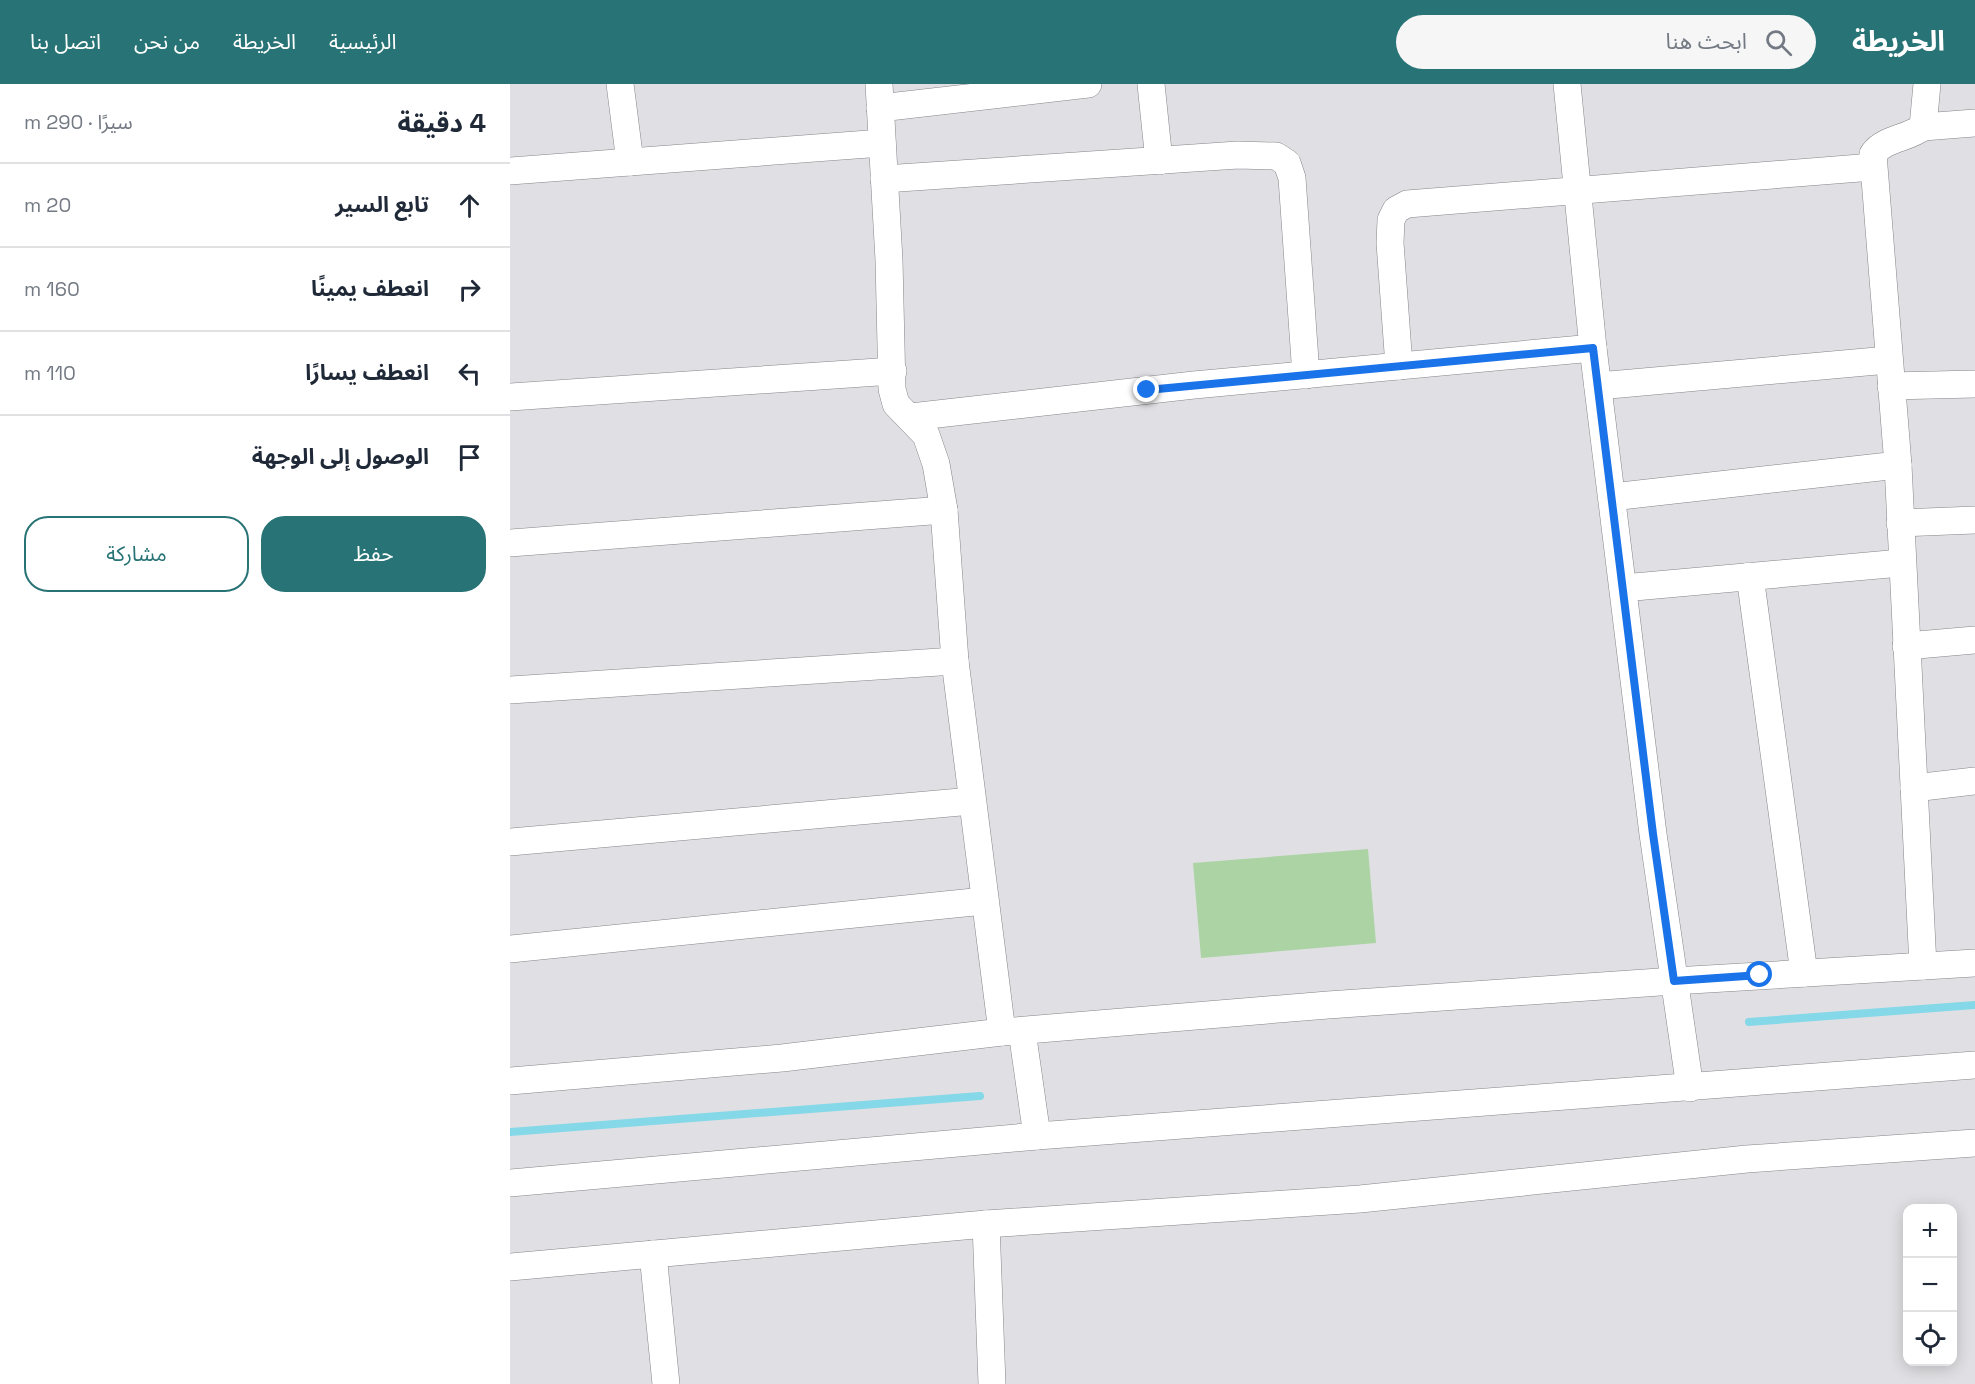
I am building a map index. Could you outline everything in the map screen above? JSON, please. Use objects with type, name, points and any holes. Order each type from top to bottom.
[{"type":"street","points":[[620,84],[630,162]]},
{"type":"street","points":[[1035,1126],[984,902],[955,661],[944,510],[936,464],[926,435],[896,404],[892,389],[880,96],[1088,84]]},
{"type":"street","points":[[1151,84],[1159,161]]},
{"type":"street","points":[[1567,84],[1593,348],[1653,834],[1690,1088]]},
{"type":"street","points":[[1923,127],[1927,84]]},
{"type":"street","points":[[1923,966],[1901,563],[1898,465],[1873,154],[1880,145],[1913,134],[1923,127],[1975,123]]},
{"type":"street","points":[[510,171],[882,143]]},
{"type":"street","points":[[884,179],[1247,155],[1276,156],[1287,163],[1292,178],[1306,375]]},
{"type":"street","points":[[1399,366],[1390,243],[1391,220],[1396,210],[1407,204],[1873,167]]},
{"type":"street","points":[[911,417],[1194,385],[1593,348]]},
{"type":"street","points":[[510,397],[893,371]]},
{"type":"street","points":[[1598,386],[1890,373],[1975,384]]},
{"type":"street","points":[[1612,497],[1898,465]]},
{"type":"street","points":[[510,543],[944,510]]},
{"type":"street","points":[[1900,523],[1975,520]]},
{"type":"street","points":[[1623,588],[1901,563]]},
{"type":"street","points":[[1750,576],[1804,973]]},
{"type":"street","points":[[1906,646],[1975,640]]},
{"type":"street","points":[[510,690],[955,661]]},
{"type":"street","points":[[1914,788],[1975,781]]},
{"type":"street","points":[[510,842],[972,801]]},
{"type":"street","points":[[510,949],[984,902]]},
{"type":"street","points":[[510,1081],[782,1058],[1328,1005],[1675,992],[1804,973],[1975,963]]},
{"type":"street","points":[[510,1183],[1035,1126],[1690,1088],[1975,1065]]},
{"type":"street","points":[[510,1268],[986,1224],[1360,1199],[1747,1159],[1975,1143]]},
{"type":"street","points":[[986,1224],[992,1384]]},
{"type":"street","points":[[653,1254],[666,1384]]},
{"type":"green space","points":[[1368,849],[1376,943],[1201,958],[1193,863]]},
{"type":"waterway","points":[[1749,1022],[1975,1005]]},
{"type":"waterway","points":[[510,1132],[980,1096]]},
{"type":"route","points":[[1147,390],[1593,348],[1653,834],[1674,981],[1760,975]]}]
